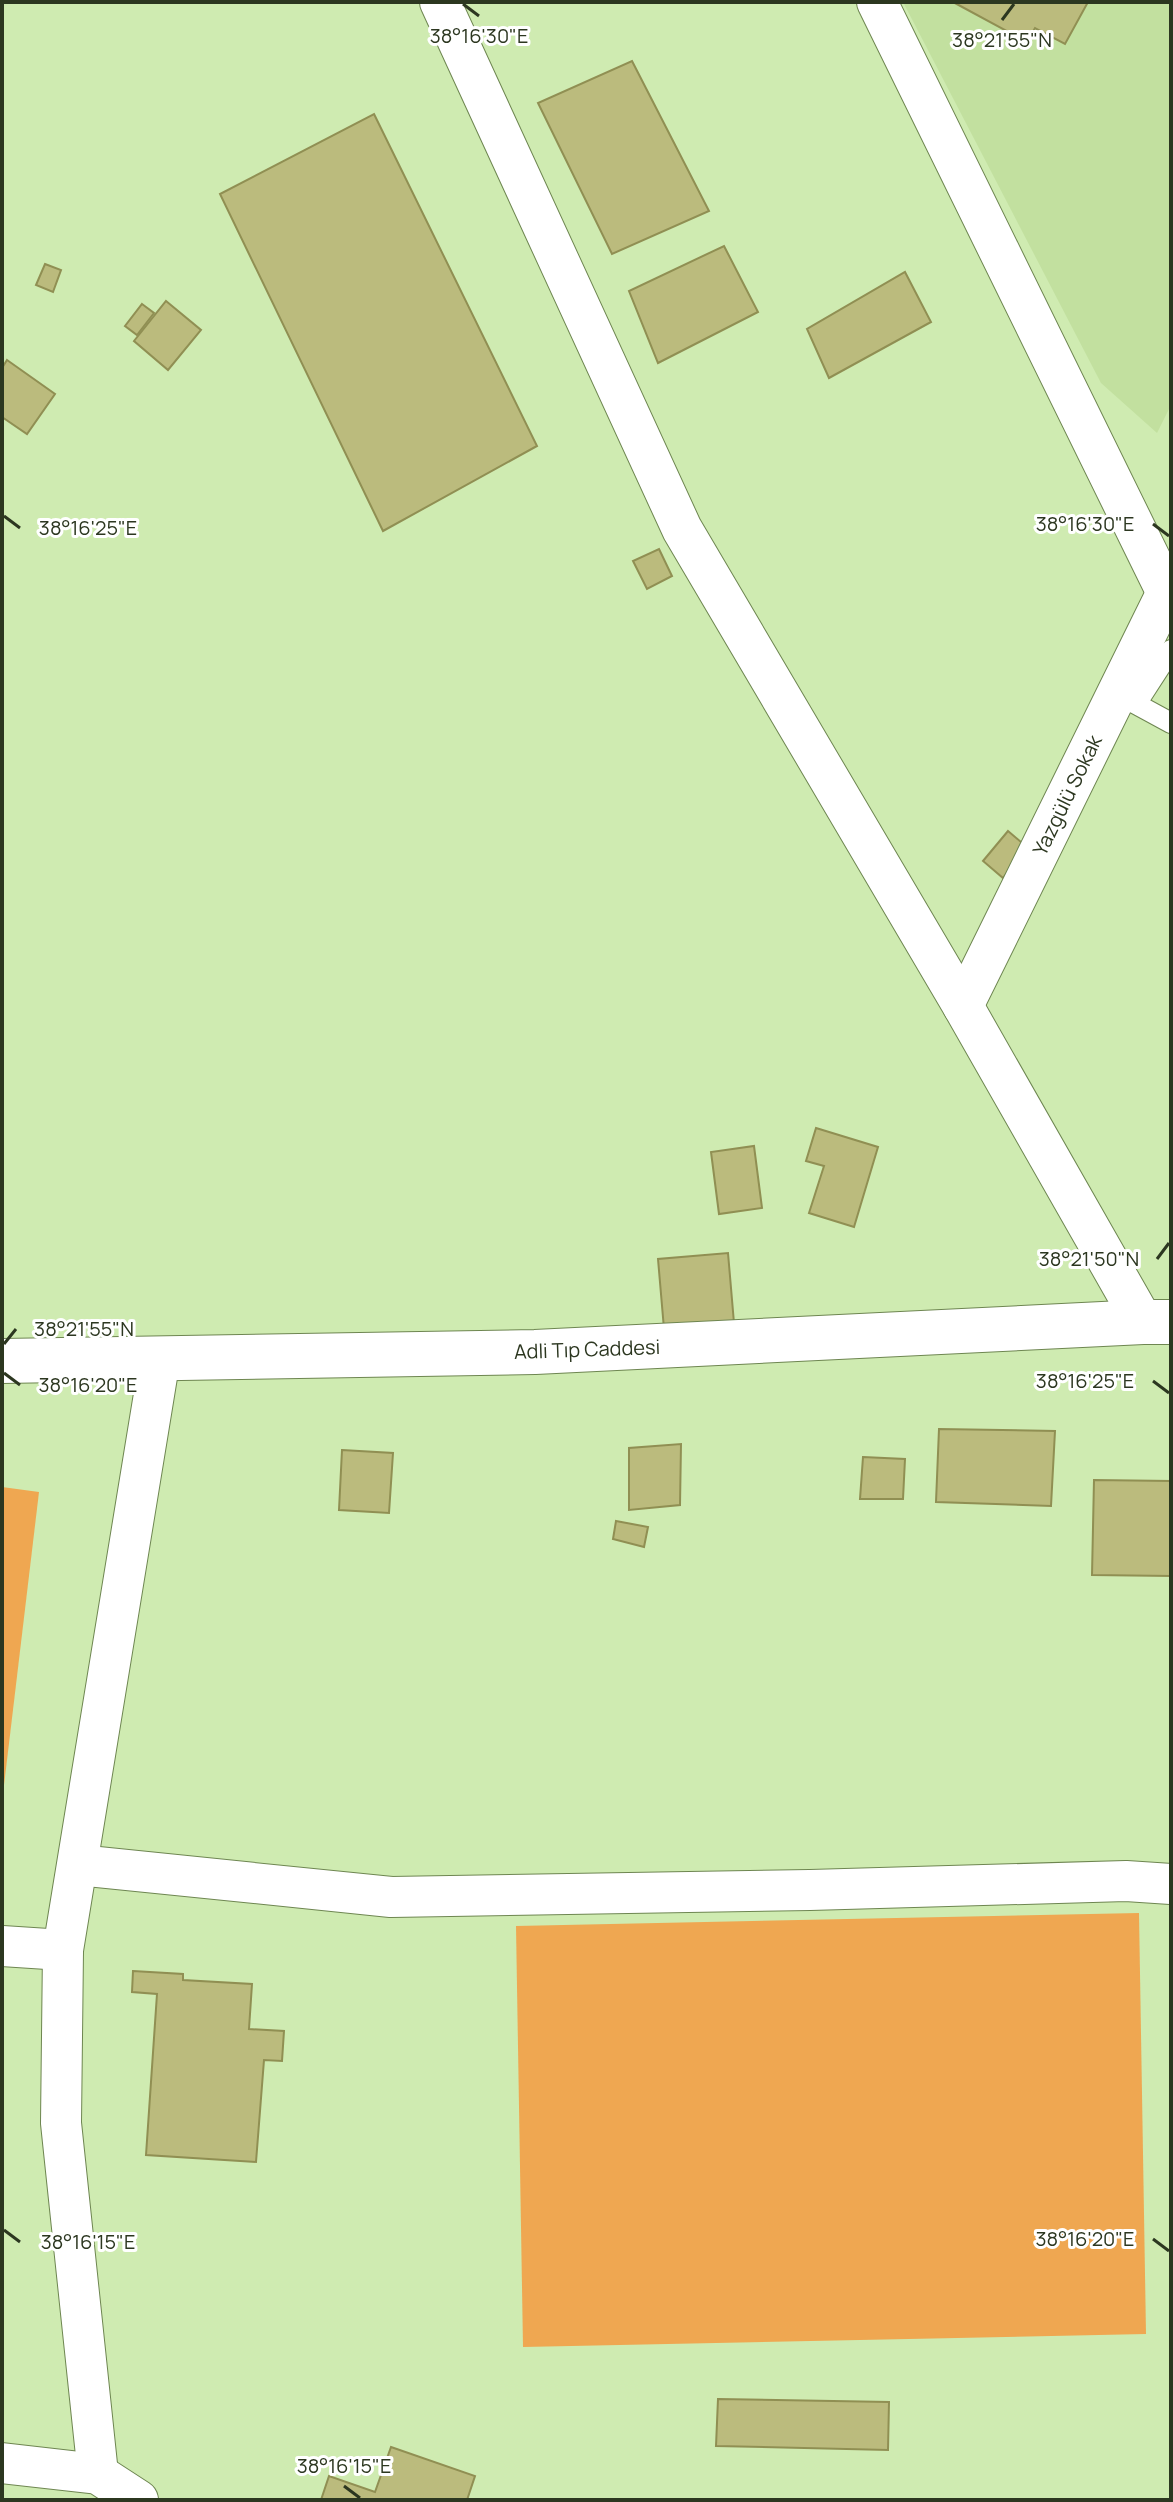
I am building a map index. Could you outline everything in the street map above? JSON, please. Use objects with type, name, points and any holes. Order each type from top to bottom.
[{"type":"street","points":[[440,2],[682,529],[963,1006],[1157,1322]]},
{"type":"street","points":[[877,2],[1169,588]]},
{"type":"street","name":"Yazgülü Sokak","points":[[963,1006],[1169,588]]},
{"type":"street","name":"Adli Tıp Caddesi","points":[[2,1361],[535,1352],[1157,1322]]},
{"type":"street","points":[[98,2474],[61,2123],[63,1950],[160,1358]]},
{"type":"street","points":[[78,1865],[391,1897],[763,1892],[1126,1881],[1171,1884]]},
{"type":"street","points":[[2,1946],[63,1950]]},
{"type":"street","points":[[2,2463],[98,2474],[138,2500]]},
{"type":"lane","points":[[1171,650],[1136,704],[1171,723]]},
{"type":"shaded area","points":[[903,2],[1171,2],[1171,405],[1157,433],[1101,383]]},
{"type":"shaded area","points":[[2,1487],[39,1492],[2,1802]]},
{"type":"shaded area","points":[[1139,1913],[1146,2334],[523,2347],[516,1926]]},
{"type":"building","points":[[953,2],[1088,2],[1065,44],[1035,28],[1027,42]]},
{"type":"building","points":[[632,61],[709,211],[612,254],[538,103]]},
{"type":"building","points":[[374,114],[537,446],[383,531],[220,194]]},
{"type":"building","points":[[724,246],[758,312],[658,363],[629,291]]},
{"type":"building","points":[[45,264],[61,270],[53,292],[36,285]]},
{"type":"building","points":[[905,272],[931,322],[829,378],[807,329]]},
{"type":"building","points":[[166,301],[201,330],[168,370],[134,341]]},
{"type":"building","points":[[142,304],[154,313],[137,335],[125,326]]},
{"type":"building","points":[[7,360],[55,394],[27,434],[2,417],[2,368]]},
{"type":"building","points":[[659,549],[672,576],[647,589],[633,561]]},
{"type":"building","points":[[1008,831],[1028,848],[1003,878],[983,861]]},
{"type":"building","points":[[816,1128],[878,1147],[854,1227],[809,1213],[824,1166],[806,1161]]},
{"type":"building","points":[[754,1146],[762,1208],[719,1214],[711,1152]]},
{"type":"building","points":[[728,1253],[734,1323],[664,1329],[658,1259]]},
{"type":"building","points":[[939,1429],[1055,1431],[1051,1506],[936,1502]]},
{"type":"building","points":[[681,1444],[680,1505],[629,1510],[629,1448]]},
{"type":"building","points":[[342,1450],[393,1453],[389,1513],[339,1510]]},
{"type":"building","points":[[863,1457],[905,1459],[903,1499],[860,1499]]},
{"type":"building","points":[[1094,1480],[1171,1481],[1171,1576],[1092,1575]]},
{"type":"building","points":[[616,1521],[648,1527],[644,1547],[613,1539]]},
{"type":"building","points":[[133,1971],[183,1974],[183,1980],[252,1984],[249,2029],[284,2031],[282,2061],[264,2060],[256,2162],[146,2155],[157,1994],[132,1992]]},
{"type":"building","points":[[718,2399],[889,2402],[888,2450],[716,2446]]},
{"type":"building","points":[[391,2447],[475,2476],[467,2500],[321,2500],[329,2476],[375,2492]]}]
